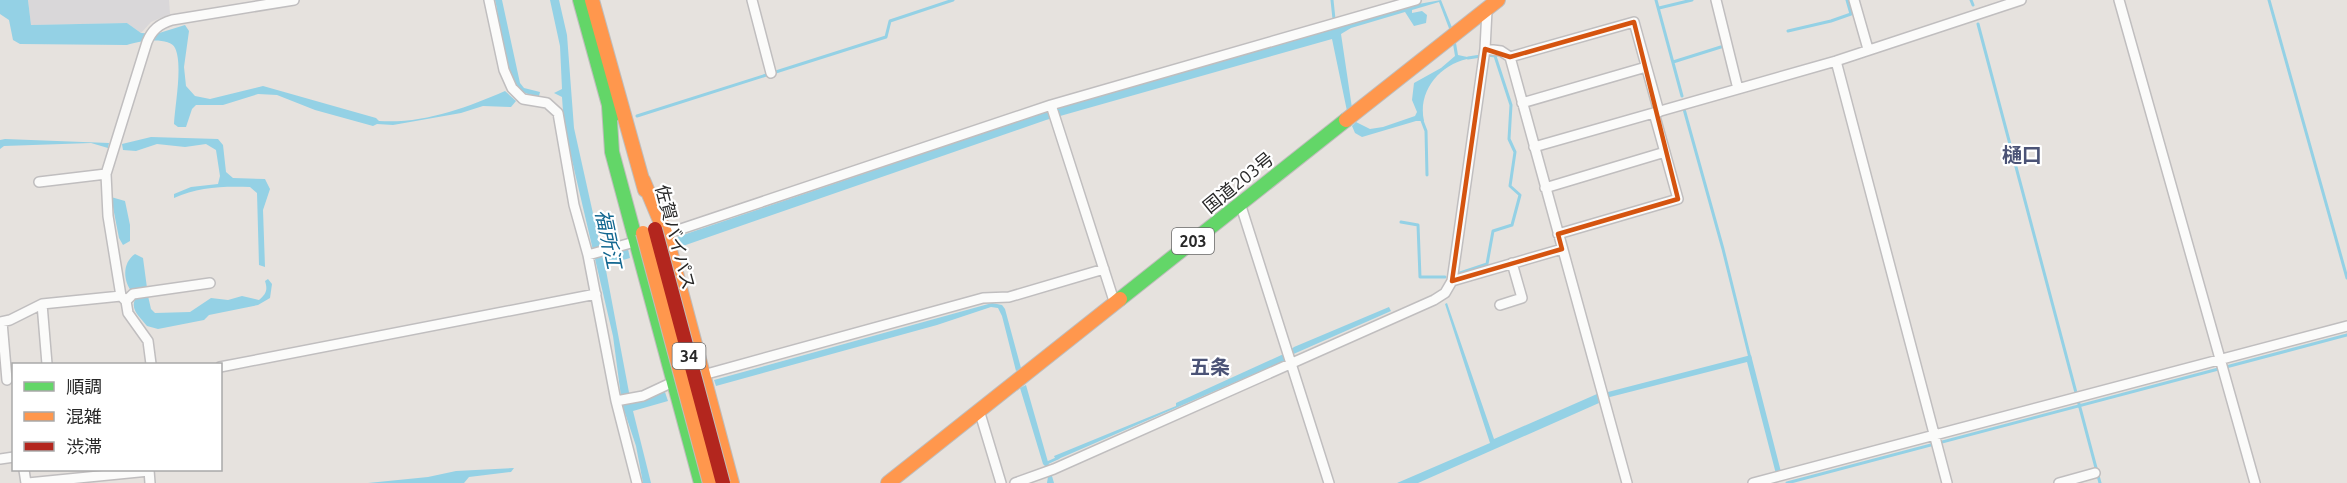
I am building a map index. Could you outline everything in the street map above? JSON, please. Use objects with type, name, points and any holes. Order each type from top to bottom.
[{"type":"highway","name":"佐賀バイパス","points":[[580,0],[609,106],[650,235],[723,483]]},
{"type":"highway","name":"佐賀バイパス","points":[[592,0],[643,180],[650,235],[710,483]]},
{"type":"highway","name":"国道203号","points":[[888,483],[1498,0]]},
{"type":"highway","points":[[650,235],[703,375],[732,483]]},
{"type":"highway","points":[[650,235],[673,382],[701,483]]},
{"type":"street","points":[[152,363],[147,341],[128,313],[123,298],[108,216],[106,174],[149,38],[162,23],[172,20],[294,0]]},
{"type":"street","points":[[489,0],[504,70],[512,88],[523,99],[546,103],[558,113],[574,205],[588,255],[616,401],[637,483]]},
{"type":"street","points":[[752,0],[771,73]]},
{"type":"street","points":[[588,255],[1051,105],[1416,0]]},
{"type":"street","points":[[1716,0],[1738,89]]},
{"type":"street","points":[[1854,0],[1868,49]]},
{"type":"street","points":[[1534,147],[1836,61],[2001,3],[2021,0]]},
{"type":"street","points":[[2119,0],[2254,483]]},
{"type":"street","points":[[1015,483],[1049,471],[1434,300],[1445,292],[1452,281],[1485,49],[1486,10]]},
{"type":"street","points":[[1510,57],[1634,22],[1678,199],[1558,234]]},
{"type":"street","points":[[1485,49],[1501,51],[1510,57],[1627,483]]},
{"type":"street","points":[[1836,61],[1947,483]]},
{"type":"street","points":[[1522,103],[1646,67]]},
{"type":"street","points":[[1051,105],[1114,304]]},
{"type":"street","points":[[1545,188],[1665,153]]},
{"type":"street","points":[[39,182],[106,174]]},
{"type":"street","points":[[1240,203],[1329,483]]},
{"type":"street","points":[[1452,281],[1562,249]]},
{"type":"street","points":[[1500,305],[1522,298],[1512,263]]},
{"type":"street","points":[[703,375],[983,298],[1009,297],[1104,269]]},
{"type":"street","points":[[7,380],[1,322],[42,304],[123,298],[133,294],[210,283]]},
{"type":"street","points":[[222,367],[596,294]]},
{"type":"street","points":[[42,304],[47,363]]},
{"type":"street","points":[[1753,483],[2347,326]]},
{"type":"street","points":[[616,401],[643,396],[673,382]]},
{"type":"street","points":[[978,410],[1001,483]]},
{"type":"street","points":[[27,483],[140,471]]},
{"type":"street","points":[[2059,483],[2073,481],[2095,473]]},
{"type":"highlighted area","points":[[1634,22],[1678,199],[1558,234],[1562,249],[1452,281],[1485,49],[1510,57]]},
{"type":"shaded area","points":[[28,0],[169,0],[170,14],[151,22],[141,33],[127,23],[31,25]]},
{"type":"water","points":[[0,0],[28,0],[31,25],[127,23],[141,33],[156,34],[185,25],[189,31],[184,67],[186,86],[195,96],[210,99],[263,86],[376,118],[379,121],[412,120],[444,114],[505,91],[516,101],[511,107],[483,106],[461,113],[393,125],[373,126],[315,110],[277,95],[258,94],[223,105],[196,105],[192,109],[186,127],[178,127],[174,124],[178,64],[172,44],[153,40],[127,45],[20,44],[13,40],[9,20],[0,14]]},
{"type":"water","points":[[495,0],[502,0],[520,83],[524,88],[540,92],[539,96],[519,90],[510,76],[506,67]]},
{"type":"water","points":[[550,0],[559,0],[567,35],[574,128],[602,254],[628,249],[630,258],[605,265],[631,403],[665,392],[668,401],[633,411],[651,483],[643,483],[636,446],[622,404],[613,336],[564,126],[562,97],[554,93],[562,89],[560,46]]},
{"type":"water","points":[[1441,0],[1453,30],[1450,31],[1439,2],[1412,10],[1412,13],[1422,11],[1427,15],[1426,23],[1414,26],[1405,12],[1351,28],[1341,34],[1352,108],[1347,111],[1332,39],[1046,120],[680,247],[677,237],[1046,112],[1413,5]]},
{"type":"water","points":[[1456,43],[1458,55],[1472,58],[1451,65],[1434,79],[1424,99],[1424,121],[1416,121],[1362,137],[1355,133],[1352,126],[1356,122],[1370,129],[1415,116],[1417,112],[1412,100],[1414,83],[1441,68],[1455,56],[1453,44]]},
{"type":"water","points":[[151,137],[218,139],[223,145],[226,172],[233,178],[265,179],[270,189],[263,210],[265,267],[259,265],[257,193],[250,187],[220,187],[201,189],[174,198],[174,194],[191,187],[218,184],[220,176],[216,150],[206,144],[185,147],[157,144],[136,151],[123,150],[122,144]]},
{"type":"water","points":[[0,140],[109,143],[108,148],[91,143],[4,146],[0,149]]},
{"type":"water","points":[[111,197],[125,201],[130,225],[130,241],[123,245],[119,238]]},
{"type":"water","points":[[135,254],[143,258],[147,288],[132,292],[125,272],[128,262]]},
{"type":"water","points":[[268,279],[272,284],[270,298],[258,305],[209,315],[204,320],[158,329],[147,326],[136,313],[134,306],[136,298],[148,296],[151,309],[155,313],[190,312],[211,298],[228,300],[242,296],[259,300],[266,292],[265,281]]},
{"type":"water","points":[[992,303],[1002,305],[1005,309],[1021,368],[1016,371],[1002,316],[998,308],[991,307],[937,325],[716,386],[714,380]]},
{"type":"water","points":[[1447,303],[1494,439],[1597,394],[1599,403],[1418,483],[1397,483],[1490,443],[1445,304]]},
{"type":"water","points":[[1389,307],[1391,311],[1289,356],[1284,361],[1056,460],[1054,456],[1176,406],[1176,403],[1288,352],[1294,347]]},
{"type":"water","points":[[1751,355],[1781,472],[1776,474],[1747,362],[1606,398],[1604,393]]},
{"type":"water","points":[[1026,385],[1054,483],[1047,483],[1048,471],[1043,464],[1020,388]]},
{"type":"water","points":[[514,468],[511,472],[469,477],[464,483],[368,483],[428,477],[456,471]]},
{"type":"waterway","points":[[637,116],[886,37],[890,21],[953,0]]},
{"type":"waterway","points":[[1332,0],[1334,19]]},
{"type":"waterway","points":[[1656,0],[1682,96]]},
{"type":"waterway","points":[[1659,8],[1692,0]]},
{"type":"waterway","points":[[1788,31],[1851,14],[1847,0]]},
{"type":"waterway","points":[[1971,0],[1973,5]]},
{"type":"waterway","points":[[2269,0],[2347,278]]},
{"type":"waterway","points":[[1978,24],[2100,483]]},
{"type":"waterway","points":[[1673,62],[1724,46]]},
{"type":"waterway","points":[[1457,274],[1487,264],[1493,231],[1512,225],[1520,195],[1510,186],[1515,152],[1509,139],[1511,105],[1495,56],[1487,55]]},
{"type":"waterway","points":[[1468,58],[1481,56]]},
{"type":"waterway","points":[[1684,109],[1723,249],[1750,358]]},
{"type":"waterway","points":[[1421,118],[1426,131],[1427,175]]},
{"type":"waterway","points":[[1401,222],[1418,225],[1420,277],[1445,277]]},
{"type":"waterway","points":[[1787,483],[2347,335]]},
{"type":"waterway","points":[[1047,463],[1058,458]]},
{"type":"traffic: fast","points":[[580,0],[612,116]]},
{"type":"traffic: fast","points":[[609,106],[612,152],[701,483]]},
{"type":"traffic: fast","points":[[1120,299],[1346,120]]},
{"type":"traffic: slow","points":[[592,0],[645,190]]},
{"type":"traffic: slow","points":[[1346,120],[1498,0]]},
{"type":"traffic: slow","points":[[643,180],[666,235],[732,483]]},
{"type":"traffic: slow","points":[[643,233],[710,483]]},
{"type":"traffic: slow","points":[[888,483],[1120,299]]},
{"type":"traffic: jam","points":[[655,229],[723,483]]},
{"type":"district","name":"樋口","points":[[2022,154]]},
{"type":"district","name":"五条","points":[[1210,366]]},
{"type":"water label","name":"福所江","points":[[609,239]]}]
